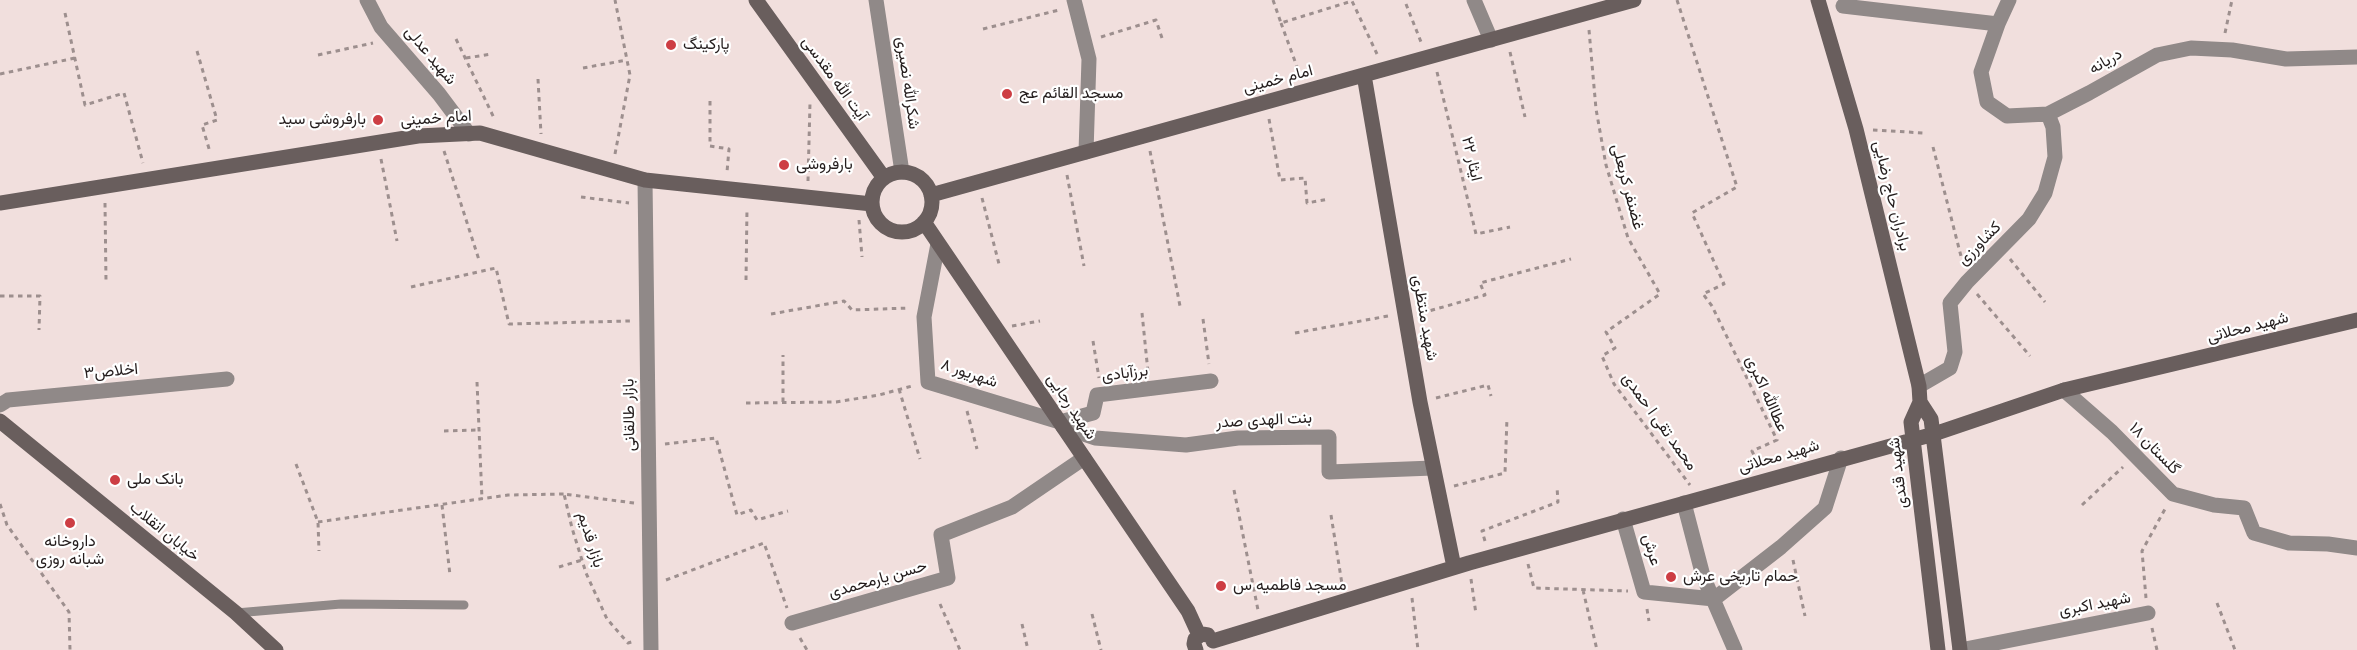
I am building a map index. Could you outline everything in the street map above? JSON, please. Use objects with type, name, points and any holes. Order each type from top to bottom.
[{"type":"main road","name":"آیت الله مقدسی","points":[[756,0],[884,178]]},
{"type":"main road","name":"امام خمینی","points":[[931,195],[1588,13],[1609,3],[1634,0]]},
{"type":"main road","name":"برادران حاج رضایی","points":[[1818,0],[1856,129],[1919,386],[1920,402]]},
{"type":"main road","name":"شهید منتظری","points":[[1364,75],[1433,468],[1461,565]]},
{"type":"main road","name":"امام خمینی","points":[[0,203],[378,142],[480,133],[645,180],[865,204]]},
{"type":"main road","points":[[902,172],[912,173],[921,178],[931,195],[929,214],[924,222],[907,232],[897,232],[880,222],[865,204],[884,178],[902,172]]},
{"type":"main road","name":"شهید رجایی","points":[[924,222],[1188,611],[1194,645]]},
{"type":"main road","name":"شهید محلاتی","points":[[1212,646],[1261,627],[1461,565],[1934,434],[2064,390],[2357,320]]},
{"type":"main road","points":[[1920,402],[1931,419],[1934,434],[1960,650]]},
{"type":"main road","name":"شهید قندی","points":[[1920,402],[1911,422],[1938,650]]},
{"type":"main road","name":"خیابان انقلاب","points":[[0,421],[236,613],[276,650]]},
{"type":"main road","points":[[1194,645],[1208,634],[1212,646]]},
{"type":"street","name":"شهید عدلی","points":[[367,0],[381,27],[439,94],[469,134]]},
{"type":"street","name":"شکرالله نصیری","points":[[876,0],[902,172]]},
{"type":"street","points":[[1474,0],[1491,40]]},
{"type":"street","name":"دریانه","points":[[2009,0],[1981,72],[1987,102],[2007,116],[2048,114],[2157,55],[2192,48],[2221,49],[2286,59],[2357,57]]},
{"type":"street","points":[[1075,3],[1089,59],[1086,152]]},
{"type":"street","points":[[1843,6],[1998,24]]},
{"type":"street","name":"کشاورزی","points":[[1919,386],[1950,368],[1955,352],[1950,303],[1967,282],[2029,219],[2045,193],[2055,157],[2054,127],[2048,114]]},
{"type":"street","name":"بازار طالقانی","points":[[645,180],[651,643]]},
{"type":"street","name":"۸ شهریور","points":[[938,244],[924,317],[928,382],[1061,424]]},
{"type":"street","name":"اخلاص۳","points":[[0,405],[8,400],[227,379]]},
{"type":"street","name":"برزآبادی","points":[[1061,424],[1093,413],[1097,395],[1211,381]]},
{"type":"street","name":"گلستان ۱۸","points":[[2064,390],[2112,432],[2173,494],[2214,505],[2244,508],[2254,533],[2289,543],[2328,544],[2357,548]]},
{"type":"street","name":"بنت الهدی صدر","points":[[1061,424],[1095,438],[1186,445],[1238,438],[1329,436],[1329,472],[1433,468]]},
{"type":"street","name":"حسن یارمحمدی","points":[[792,623],[948,578],[941,535],[1012,507],[1084,458]]},
{"type":"street","points":[[1714,599],[1789,540],[1825,508],[1841,458]]},
{"type":"street","points":[[1684,502],[1703,576],[1735,650]]},
{"type":"street","name":"عرش","points":[[1623,519],[1644,591],[1714,599]]},
{"type":"street","name":"شهید اکبری","points":[[1960,650],[2148,613]]},
{"type":"lane","points":[[236,613],[341,604],[464,605]]},
{"type":"path","points":[[611,171],[630,75],[615,0]]},
{"type":"path","points":[[1273,0],[1306,91]]},
{"type":"path","name":"عطاالله اکبری","points":[[1677,0],[1737,187],[1692,213],[1724,284],[1703,294],[1712,306],[1778,440],[1752,451],[1764,480]]},
{"type":"path","points":[[2221,49],[2232,0]]},
{"type":"path","points":[[1281,23],[1352,1],[1385,69]]},
{"type":"path","points":[[983,29],[1075,3]]},
{"type":"path","points":[[1406,4],[1431,56]]},
{"type":"path","points":[[65,13],[85,105],[124,93],[147,179]]},
{"type":"path","name":"غضنفر کربعلی","points":[[1588,13],[1596,109],[1606,165],[1628,238],[1660,294],[1606,332]]},
{"type":"path","points":[[1084,42],[1156,21],[1163,41]]},
{"type":"path","points":[[1507,35],[1525,117]]},
{"type":"path","points":[[318,55],[392,39]]},
{"type":"path","points":[[456,39],[505,140]]},
{"type":"path","points":[[197,51],[218,120],[202,125],[215,168]]},
{"type":"path","points":[[466,58],[492,54]]},
{"type":"path","name":"ایثار ۲۲","points":[[1431,56],[1476,234],[1510,227]]},
{"type":"path","points":[[0,74],[75,58]]},
{"type":"path","points":[[583,68],[627,60]]},
{"type":"path","points":[[807,198],[811,77]]},
{"type":"path","points":[[538,79],[542,151]]},
{"type":"path","points":[[710,102],[710,146],[729,149],[726,189]]},
{"type":"path","points":[[1266,102],[1280,180],[1305,178],[1307,202],[1329,199]]},
{"type":"path","points":[[1856,129],[1924,133]]},
{"type":"path","points":[[440,135],[450,175],[479,260]]},
{"type":"path","points":[[1147,135],[1180,306]]},
{"type":"path","points":[[378,142],[397,241]]},
{"type":"path","points":[[1933,147],[1967,282],[2030,356]]},
{"type":"path","points":[[1064,158],[1084,266]]},
{"type":"path","points":[[977,182],[999,264]]},
{"type":"path","points":[[104,186],[106,281]]},
{"type":"path","points":[[746,280],[747,191]]},
{"type":"path","points":[[580,197],[646,206]]},
{"type":"path","points":[[862,257],[865,204]]},
{"type":"path","points":[[2001,249],[2045,302]]},
{"type":"path","points":[[1295,333],[1405,316],[1485,295],[1480,283],[1571,259]]},
{"type":"path","points":[[411,286],[496,268],[508,324],[647,320]]},
{"type":"path","points":[[0,296],[40,296],[39,330]]},
{"type":"path","points":[[771,314],[844,301],[852,310],[926,308]]},
{"type":"path","points":[[1142,313],[1150,389]]},
{"type":"path","points":[[1203,319],[1211,381]]},
{"type":"path","points":[[996,328],[1040,321]]},
{"type":"path","name":"محمد تقی ا حمدی","points":[[1606,332],[1615,348],[1602,356],[1614,384],[1700,498]]},
{"type":"path","points":[[1093,341],[1101,395]]},
{"type":"path","points":[[783,355],[783,402]]},
{"type":"path","points":[[477,382],[482,499]]},
{"type":"path","points":[[746,403],[836,402],[928,382]]},
{"type":"path","points":[[1420,402],[1488,386],[1491,396]]},
{"type":"path","points":[[899,390],[920,459]]},
{"type":"path","points":[[962,392],[977,449]]},
{"type":"path","points":[[1438,490],[1505,473],[1507,418]]},
{"type":"path","points":[[444,431],[479,430]]},
{"type":"path","points":[[648,447],[717,438],[737,515],[751,510],[757,520],[788,511]]},
{"type":"path","points":[[2082,505],[2135,456]]},
{"type":"path","points":[[296,464],[318,522],[319,551]]},
{"type":"path","points":[[1489,557],[1482,531],[1558,502],[1557,487]]},
{"type":"path","points":[[1234,490],[1261,627]]},
{"type":"path","points":[[318,522],[508,495],[564,494]]},
{"type":"path","name":"بازار قدیم","points":[[649,503],[564,494],[582,560],[607,619],[628,643],[651,643]]},
{"type":"path","name":"شهید اکبری","points":[[2148,613],[2142,551],[2173,494]]},
{"type":"path","points":[[0,504],[7,525],[69,612],[70,650]]},
{"type":"path","points":[[442,505],[450,575]]},
{"type":"path","points":[[1331,515],[1345,601]]},
{"type":"path","points":[[1789,540],[1805,616]]},
{"type":"path","points":[[650,586],[764,543],[792,623]]},
{"type":"path","points":[[1524,547],[1534,588],[1644,591]]},
{"type":"path","points":[[559,567],[582,560]]},
{"type":"path","points":[[1461,565],[1476,614]]},
{"type":"path","points":[[1410,581],[1418,650]]},
{"type":"path","points":[[1582,590],[1597,650]]},
{"type":"path","points":[[2217,603],[2235,650]]},
{"type":"path","points":[[940,604],[960,650]]},
{"type":"path","points":[[2148,613],[2157,650]]},
{"type":"path","points":[[1092,614],[1101,650]]},
{"type":"path","points":[[1022,624],[1028,650]]},
{"type":"place","name":"پارکینگ","points":[[671,45]]},
{"type":"place","name":"مسجد القائم عج","points":[[1007,94]]},
{"type":"place","name":"بارفروشی سید","points":[[378,120]]},
{"type":"place","name":"بارفروشی","points":[[784,165]]},
{"type":"place","name":"بانک ملی","points":[[115,480]]},
{"type":"place","name":"داروخانه شبانه روزی","points":[[70,523]]},
{"type":"place","name":"حمام تاریخی عرش","points":[[1671,577]]},
{"type":"place","name":"مسجد فاطمیه س","points":[[1221,586]]}]
